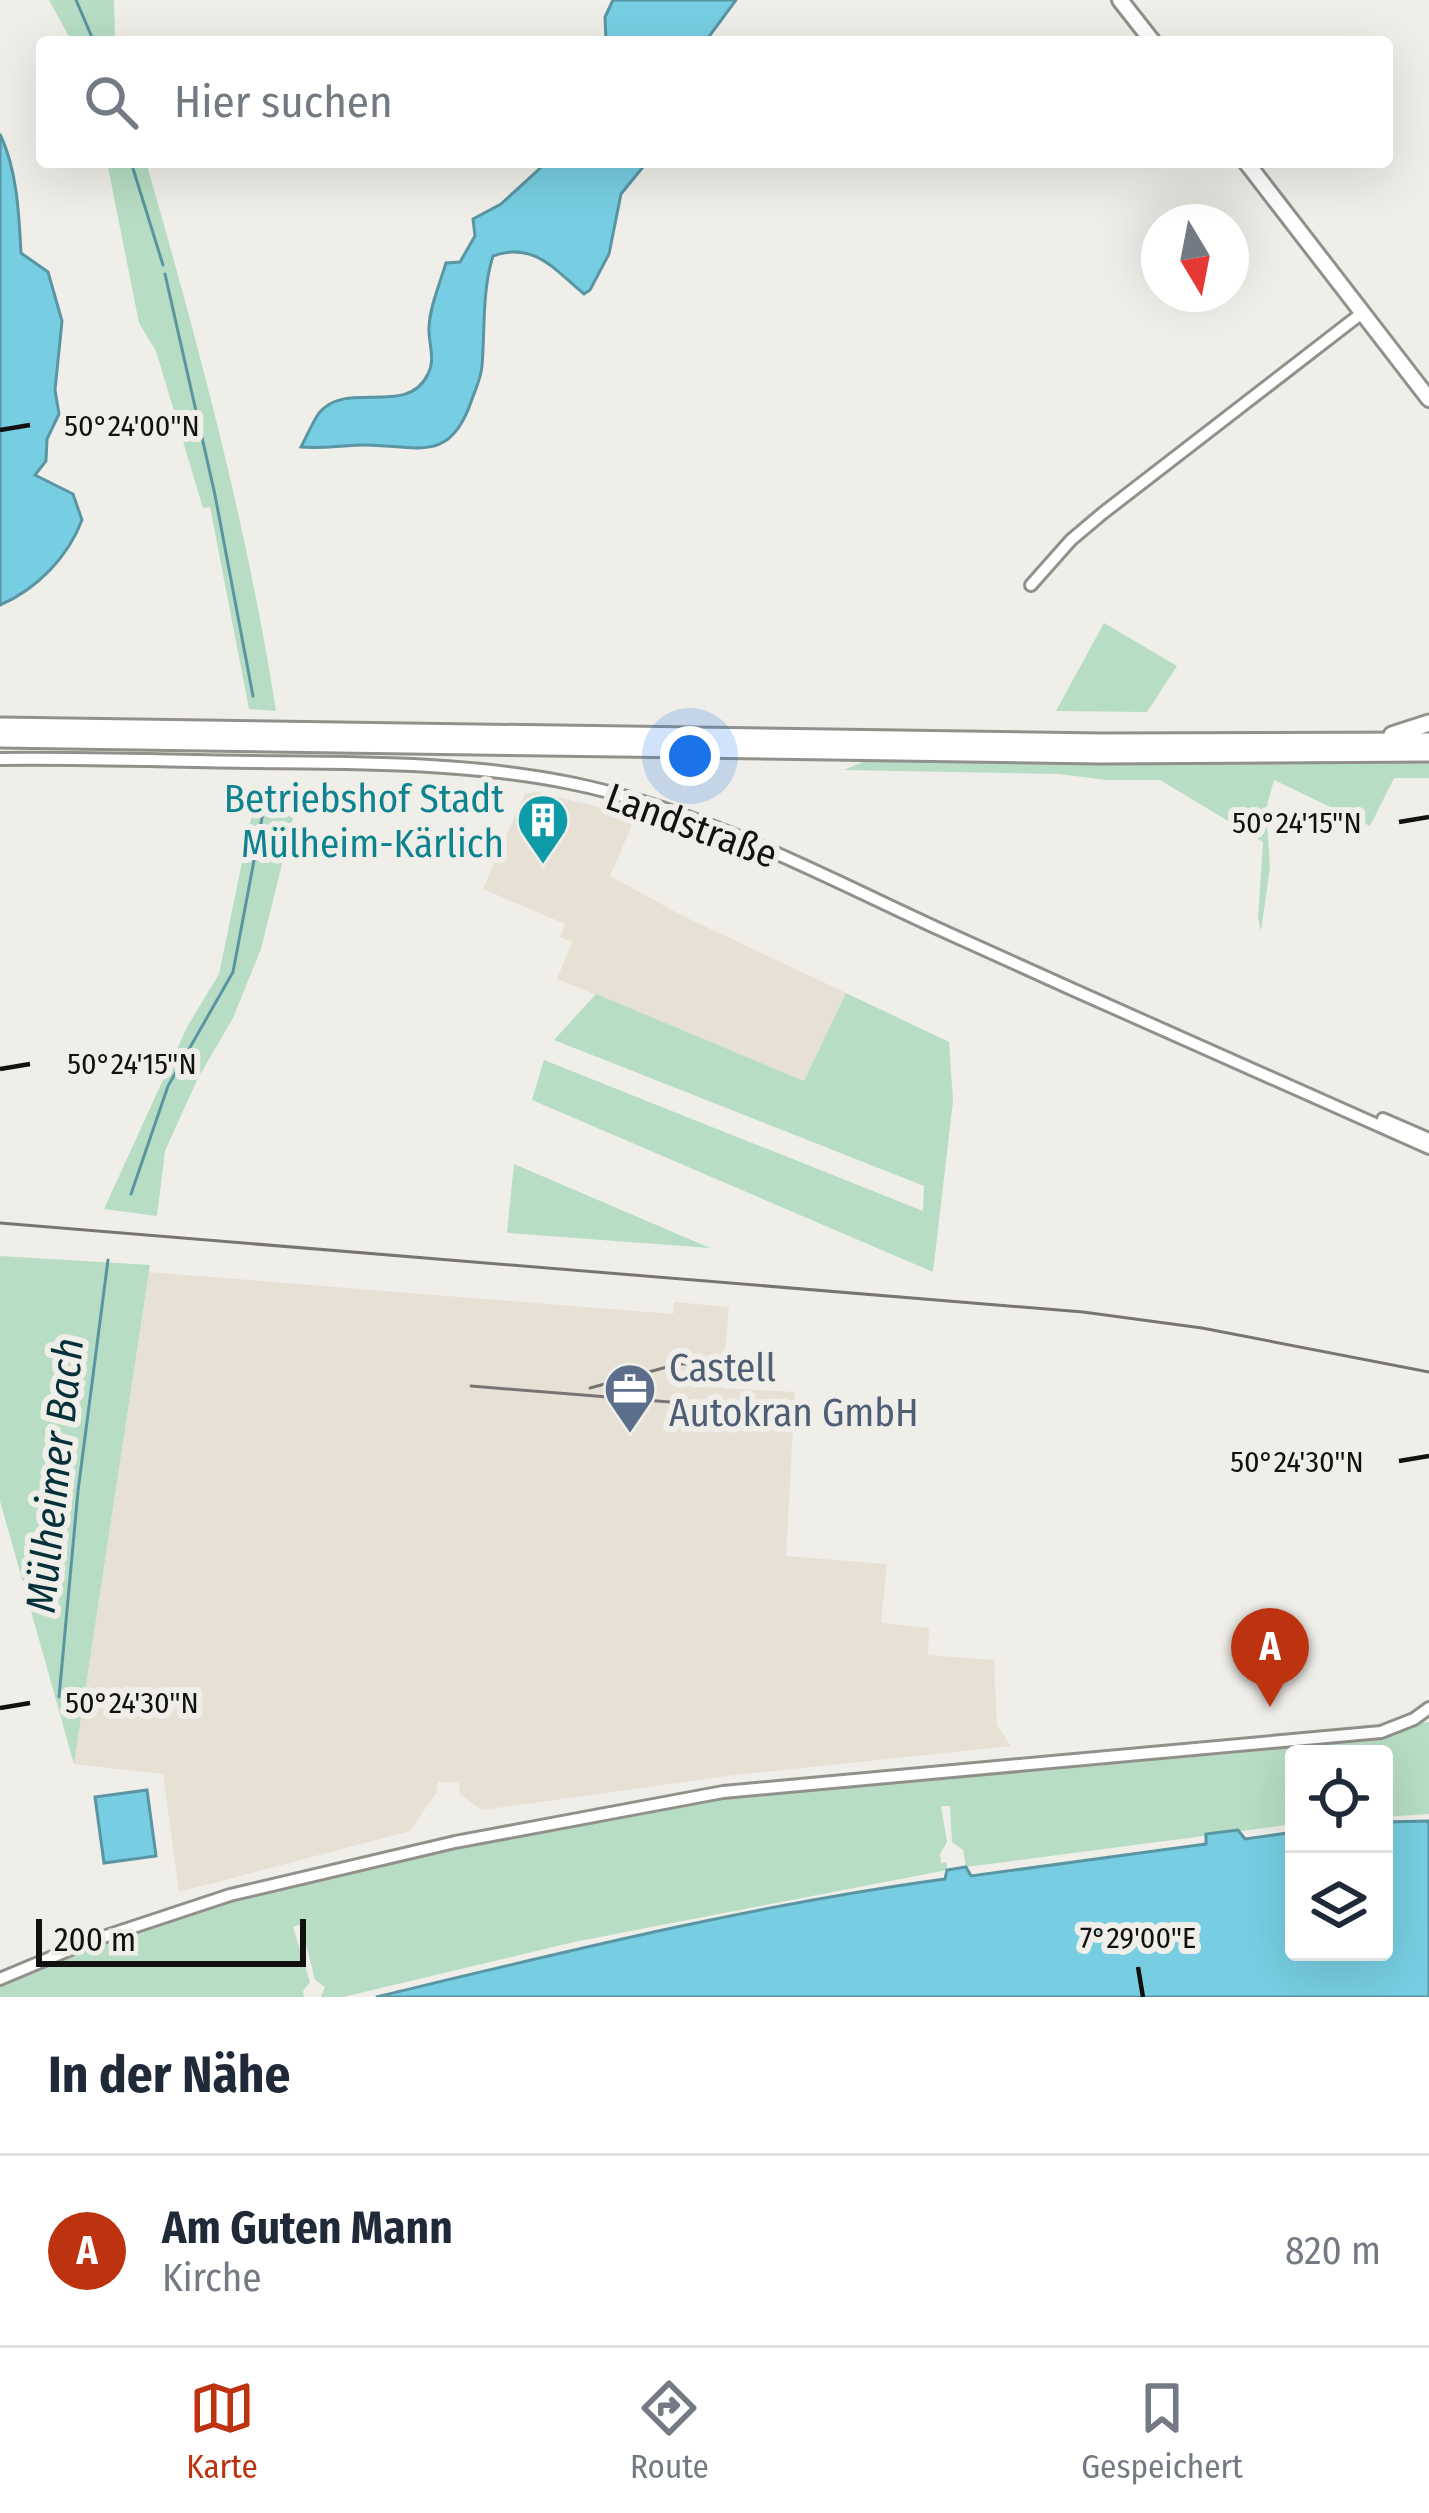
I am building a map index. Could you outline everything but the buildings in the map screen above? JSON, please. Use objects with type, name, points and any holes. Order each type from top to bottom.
[{"type":"highway","points":[[1359,742],[1429,723]]},
{"type":"highway","points":[[0,726],[1429,741]]},
{"type":"highway","points":[[0,739],[1100,754],[1429,753]]},
{"type":"main road","points":[[1120,0],[1148,36]]},
{"type":"main road","points":[[1251,168],[1429,399]]},
{"type":"street","points":[[1030,585],[1103,513],[1362,313]]},
{"type":"street","name":"Landstraße","points":[[0,759],[414,765],[496,771],[585,786],[742,840],[1163,1032],[1429,1143]]},
{"type":"street","points":[[0,1979],[88,1942],[230,1895],[455,1842],[723,1792],[1369,1733],[1400,1726],[1429,1708]]},
{"type":"shaded area","points":[[537,792],[636,816],[610,876],[846,993],[804,1081],[557,979],[572,942],[560,937],[565,924],[483,889],[525,794]]},
{"type":"shaded area","points":[[149,1272],[673,1314],[674,1302],[729,1307],[722,1388],[795,1392],[786,1556],[887,1564],[881,1623],[929,1628],[928,1655],[994,1660],[997,1725],[1011,1746],[735,1775],[482,1810],[460,1794],[459,1783],[438,1782],[436,1793],[410,1831],[179,1892],[163,1774],[74,1764]]},
{"type":"green space","points":[[49,0],[114,0],[115,36],[69,36]]},
{"type":"green space","points":[[108,168],[148,168],[220,435],[276,711],[249,709],[210,507],[203,508],[156,351],[139,323]]},
{"type":"green space","points":[[1104,623],[1177,666],[1147,712],[1056,711]]},
{"type":"green space","points":[[863,762],[1429,762],[1429,778],[1394,778],[1370,826],[1274,780],[1266,809],[1270,867],[1261,931],[1263,842],[1160,780],[844,770]]},
{"type":"green space","points":[[286,792],[295,811],[261,949],[233,1018],[198,1078],[165,1151],[157,1216],[104,1209],[187,1027],[219,974],[253,809]]},
{"type":"green space","points":[[846,993],[949,1042],[953,1101],[933,1272],[532,1100],[544,1060],[923,1211],[924,1186],[554,1040],[596,994],[804,1081]]},
{"type":"green space","points":[[514,1164],[710,1248],[507,1233]]},
{"type":"green space","points":[[0,1256],[150,1265],[74,1764],[0,1501]]},
{"type":"green space","points":[[1429,1722],[1429,1814],[1393,1816],[1393,1745],[1325,1745],[1391,1736]]},
{"type":"green space","points":[[1285,1749],[1285,1825],[966,1867],[963,1850],[952,1842],[950,1806],[941,1806],[947,1842],[940,1854],[947,1870],[574,1942],[343,1997],[321,1997],[325,1987],[315,1980],[304,1923],[293,1927],[310,1982],[304,1997],[0,1997],[0,1987],[90,1949],[229,1903],[446,1850],[725,1799]]},
{"type":"water","points":[[613,0],[736,0],[709,36],[606,36],[605,17]]},
{"type":"water","points":[[0,134],[14,177],[21,253],[48,272],[62,321],[55,390],[59,414],[47,439],[46,461],[35,475],[73,494],[82,520],[50,570],[0,605]]},
{"type":"water","points":[[540,168],[642,168],[621,194],[609,254],[584,294],[532,255],[507,252],[493,256],[485,296],[480,375],[453,435],[430,447],[301,447],[319,413],[331,403],[392,397],[418,387],[430,368],[430,319],[446,263],[460,262],[475,236],[473,219],[501,204]]},
{"type":"water","points":[[147,1790],[156,1856],[104,1863],[95,1797]]},
{"type":"water","points":[[1429,1821],[1429,1997],[376,1997],[730,1916],[945,1879],[947,1870],[966,1867],[971,1876],[1206,1844],[1206,1834],[1238,1830],[1245,1839],[1285,1833],[1285,1961],[1393,1961],[1393,1822]]},
{"type":"waterway","name":"Mülheimer Bach","points":[[76,0],[91,36]]},
{"type":"waterway","name":"Mülheimer Bach","points":[[133,168],[163,265]]},
{"type":"waterway","name":"Mülheimer Bach","points":[[165,274],[215,495],[253,696]]},
{"type":"waterway","name":"Mülheimer Bach","points":[[131,1194],[168,1086],[233,972],[265,802]]},
{"type":"waterway","name":"Mülheimer Bach","points":[[59,1697],[78,1491],[108,1260]]},
{"type":"railway","points":[[0,1223],[1083,1312],[1202,1328],[1429,1372]]},
{"type":"railway","points":[[590,1388],[678,1364],[724,1363]]},
{"type":"railway","points":[[471,1386],[720,1406]]},
{"type":"place","name":"Betriebshof Stadt Mülheim-Kärlich","points":[[543,866]]},
{"type":"place","name":"Castell Autokran GmbH","points":[[630,1435]]},
{"type":"place","name":"Am Guten Mann","points":[[1270,1707]]}]
